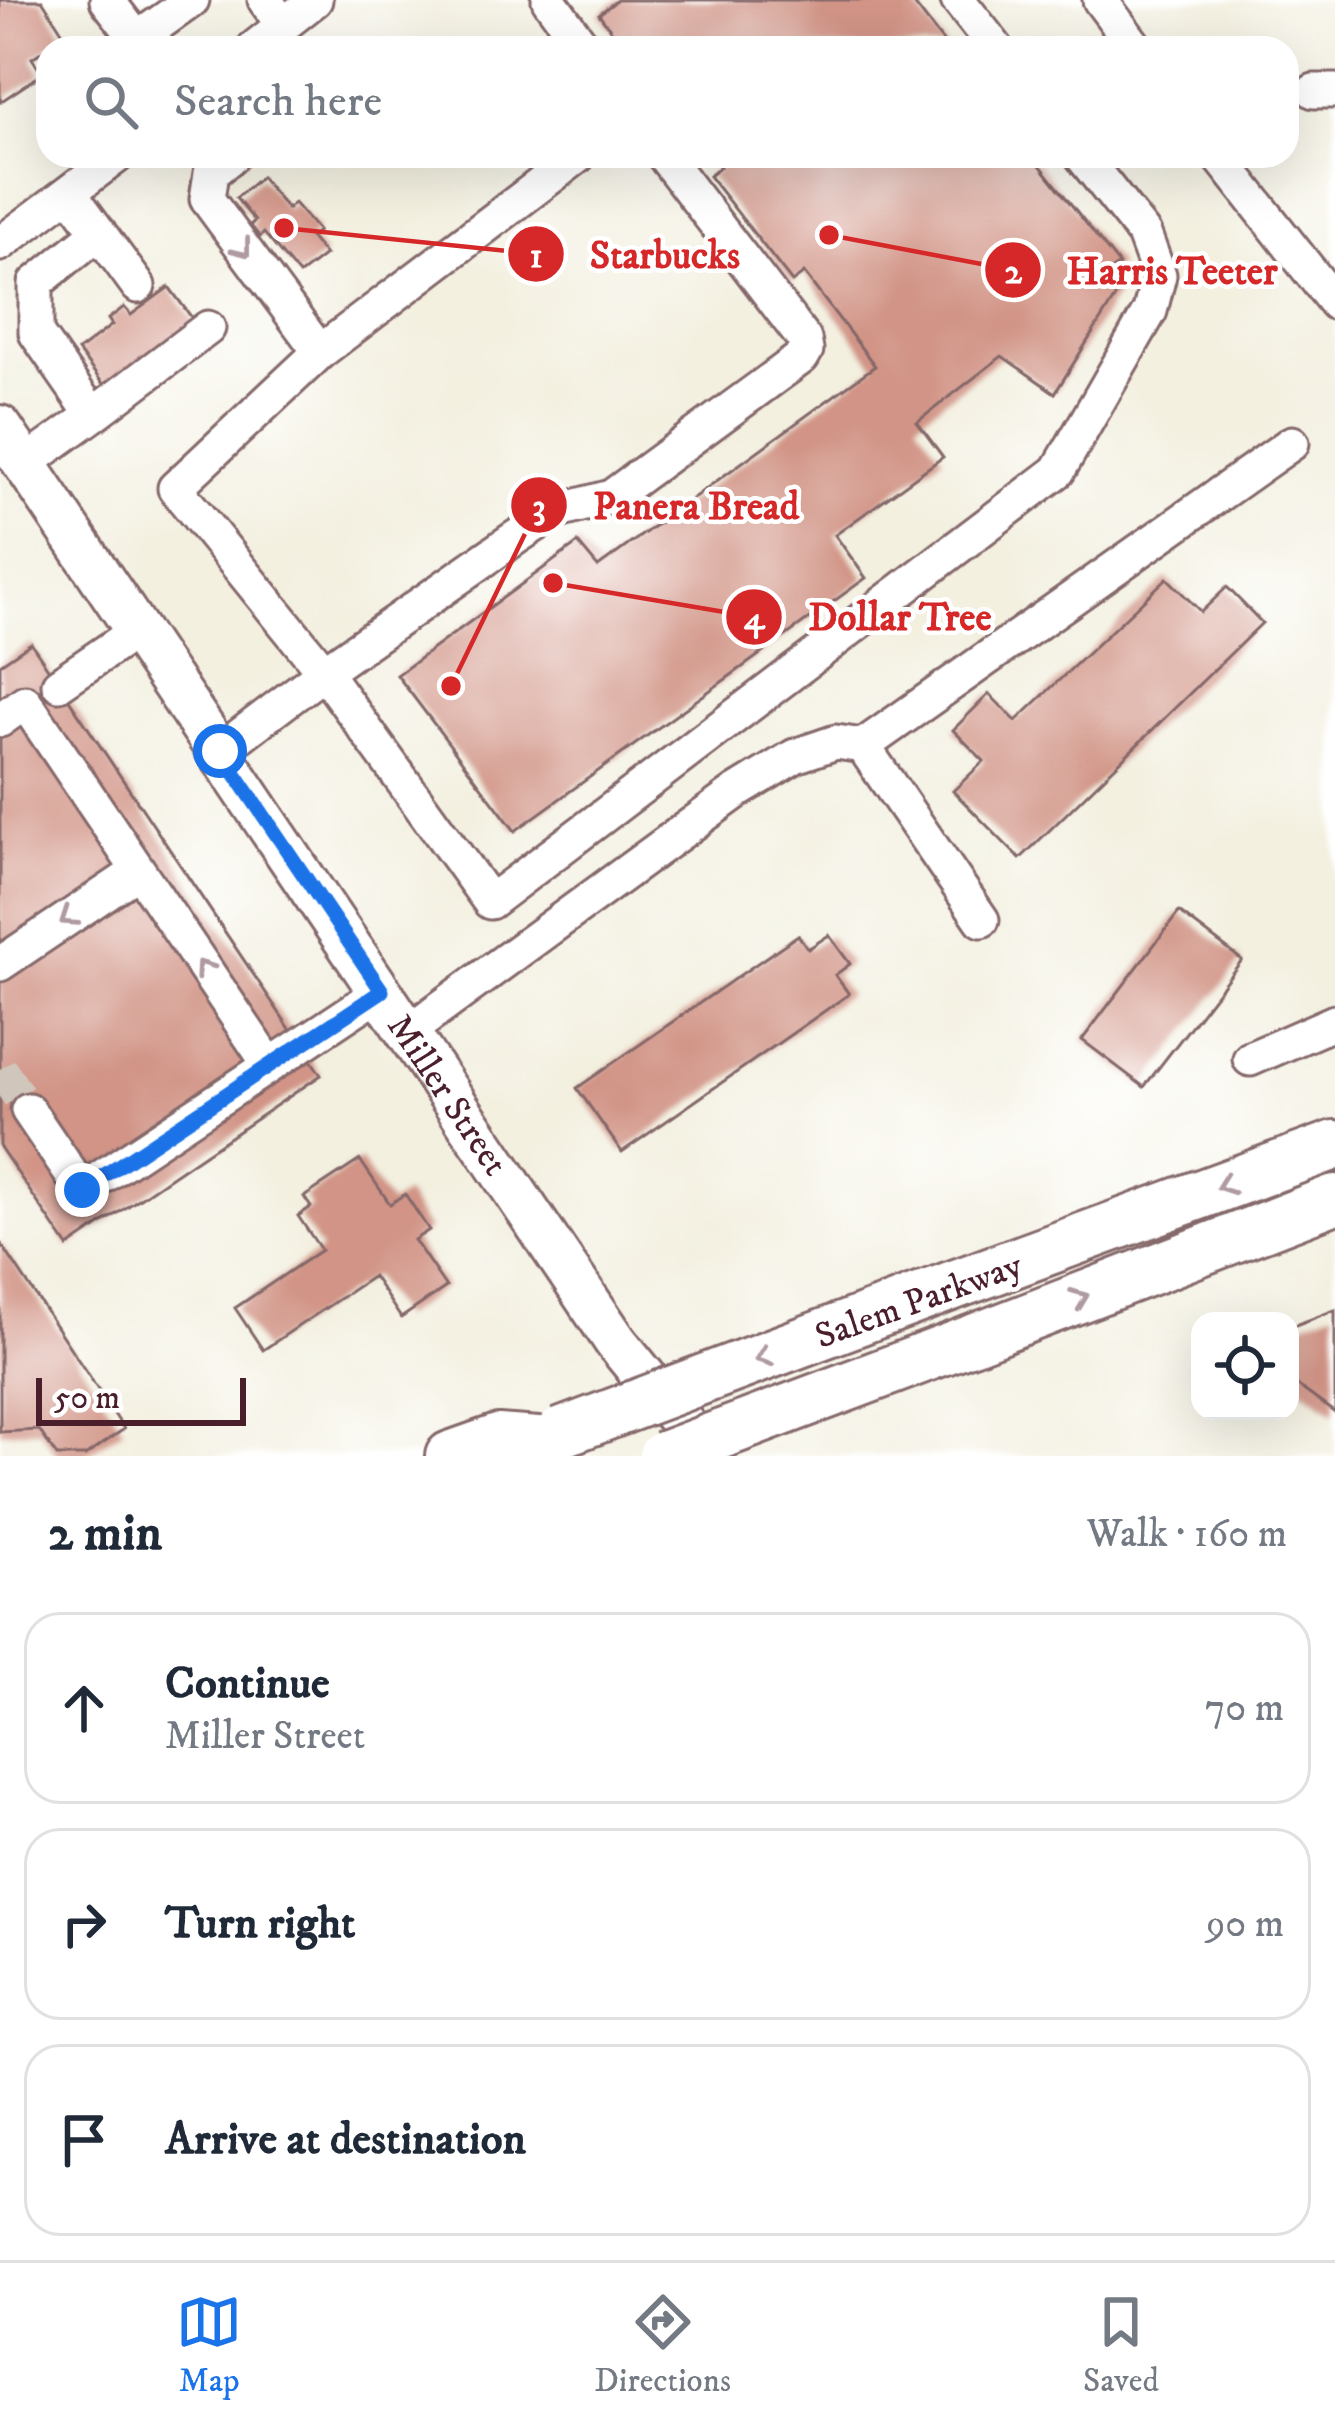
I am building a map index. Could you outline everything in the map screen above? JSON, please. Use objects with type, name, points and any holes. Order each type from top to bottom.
[{"type":"highway","name":"Salem Parkway","points":[[450,1456],[498,1439],[533,1443],[1335,1145]]},
{"type":"highway","name":"Salem Parkway","points":[[663,1456],[1335,1199]]},
{"type":"main road","name":"Miller Street","points":[[0,427],[616,1342],[710,1456]]},
{"type":"street","points":[[107,0],[135,36]]},
{"type":"street","points":[[149,36],[192,0]]},
{"type":"street","points":[[274,12],[315,0]]},
{"type":"street","points":[[549,0],[575,36]]},
{"type":"street","points":[[958,0],[986,36]]},
{"type":"street","points":[[1100,0],[1127,36]]},
{"type":"street","points":[[0,244],[102,168]]},
{"type":"street","points":[[217,168],[211,173],[207,199],[320,352]]},
{"type":"street","points":[[562,168],[320,352],[175,488],[324,672],[490,902],[1058,471],[1150,311],[1159,274],[1144,234],[1092,168]]},
{"type":"street","points":[[220,751],[324,672],[554,512],[611,497],[802,357],[806,350],[803,339],[673,168]]},
{"type":"street","points":[[1228,168],[1335,303]]},
{"type":"street","points":[[70,193],[138,286]]},
{"type":"street","points":[[93,415],[36,333],[36,284],[99,232]]},
{"type":"street","points":[[26,464],[208,328]]},
{"type":"street","points":[[410,1031],[736,792],[795,756],[836,742],[863,746],[1292,443]]},
{"type":"street","points":[[59,684],[138,630]]},
{"type":"street","points":[[0,720],[25,702],[269,1064]]},
{"type":"street","points":[[863,746],[982,920]]},
{"type":"street","points":[[0,964],[137,872]]},
{"type":"street","points":[[28,1110],[82,1190],[382,991]]},
{"type":"street","points":[[1250,1058],[1335,1022]]},
{"type":"building","points":[[0,0],[42,0],[65,36],[36,36],[32,58],[36,78],[0,102]]},
{"type":"building","points":[[617,0],[911,0],[939,36],[615,36],[599,14]]},
{"type":"building","points":[[719,168],[1042,168],[1119,265],[1102,277],[1117,294],[1055,393],[1002,356],[917,422],[943,457],[835,535],[866,578],[515,831],[397,675],[578,543],[598,567],[875,366],[804,273],[792,282],[709,176]]},
{"type":"building","points":[[261,177],[287,209],[294,203],[318,231],[310,237],[325,255],[299,275],[264,233],[260,237],[250,225],[255,221],[236,198]]},
{"type":"building","points":[[169,287],[195,322],[107,389],[78,351],[112,325],[108,319],[124,307],[131,315]]},
{"type":"building","points":[[1167,578],[1201,612],[1227,587],[1262,623],[1020,859],[953,791],[984,761],[953,730],[989,694],[1016,721]]},
{"type":"building","points":[[31,643],[321,1075],[68,1247],[0,1147],[0,664]]},
{"type":"building","points":[[1179,912],[1242,960],[1144,1087],[1082,1040]]},
{"type":"building","points":[[798,935],[808,949],[829,935],[850,964],[835,975],[849,994],[622,1152],[577,1088]]},
{"type":"building","points":[[360,1160],[390,1204],[405,1194],[429,1230],[414,1240],[446,1287],[401,1318],[373,1276],[263,1350],[235,1308],[321,1250],[298,1216],[311,1207],[304,1197]]},
{"type":"building","points":[[0,1242],[124,1429],[85,1456],[57,1456],[39,1430],[0,1432]]},
{"type":"building","points":[[1335,1310],[1335,1413],[1299,1387],[1299,1324]]},
{"type":"tunnel","points":[[0,1069],[28,1110]]},
{"type":"place","name":"Starbucks","points":[[284,228]]},
{"type":"place","name":"Harris Teeter","points":[[829,235]]},
{"type":"place","name":"Dollar Tree","points":[[553,583]]},
{"type":"place","name":"Panera Bread","points":[[451,686]]},
{"type":"route","points":[[82,1190],[382,991],[220,751]]}]
